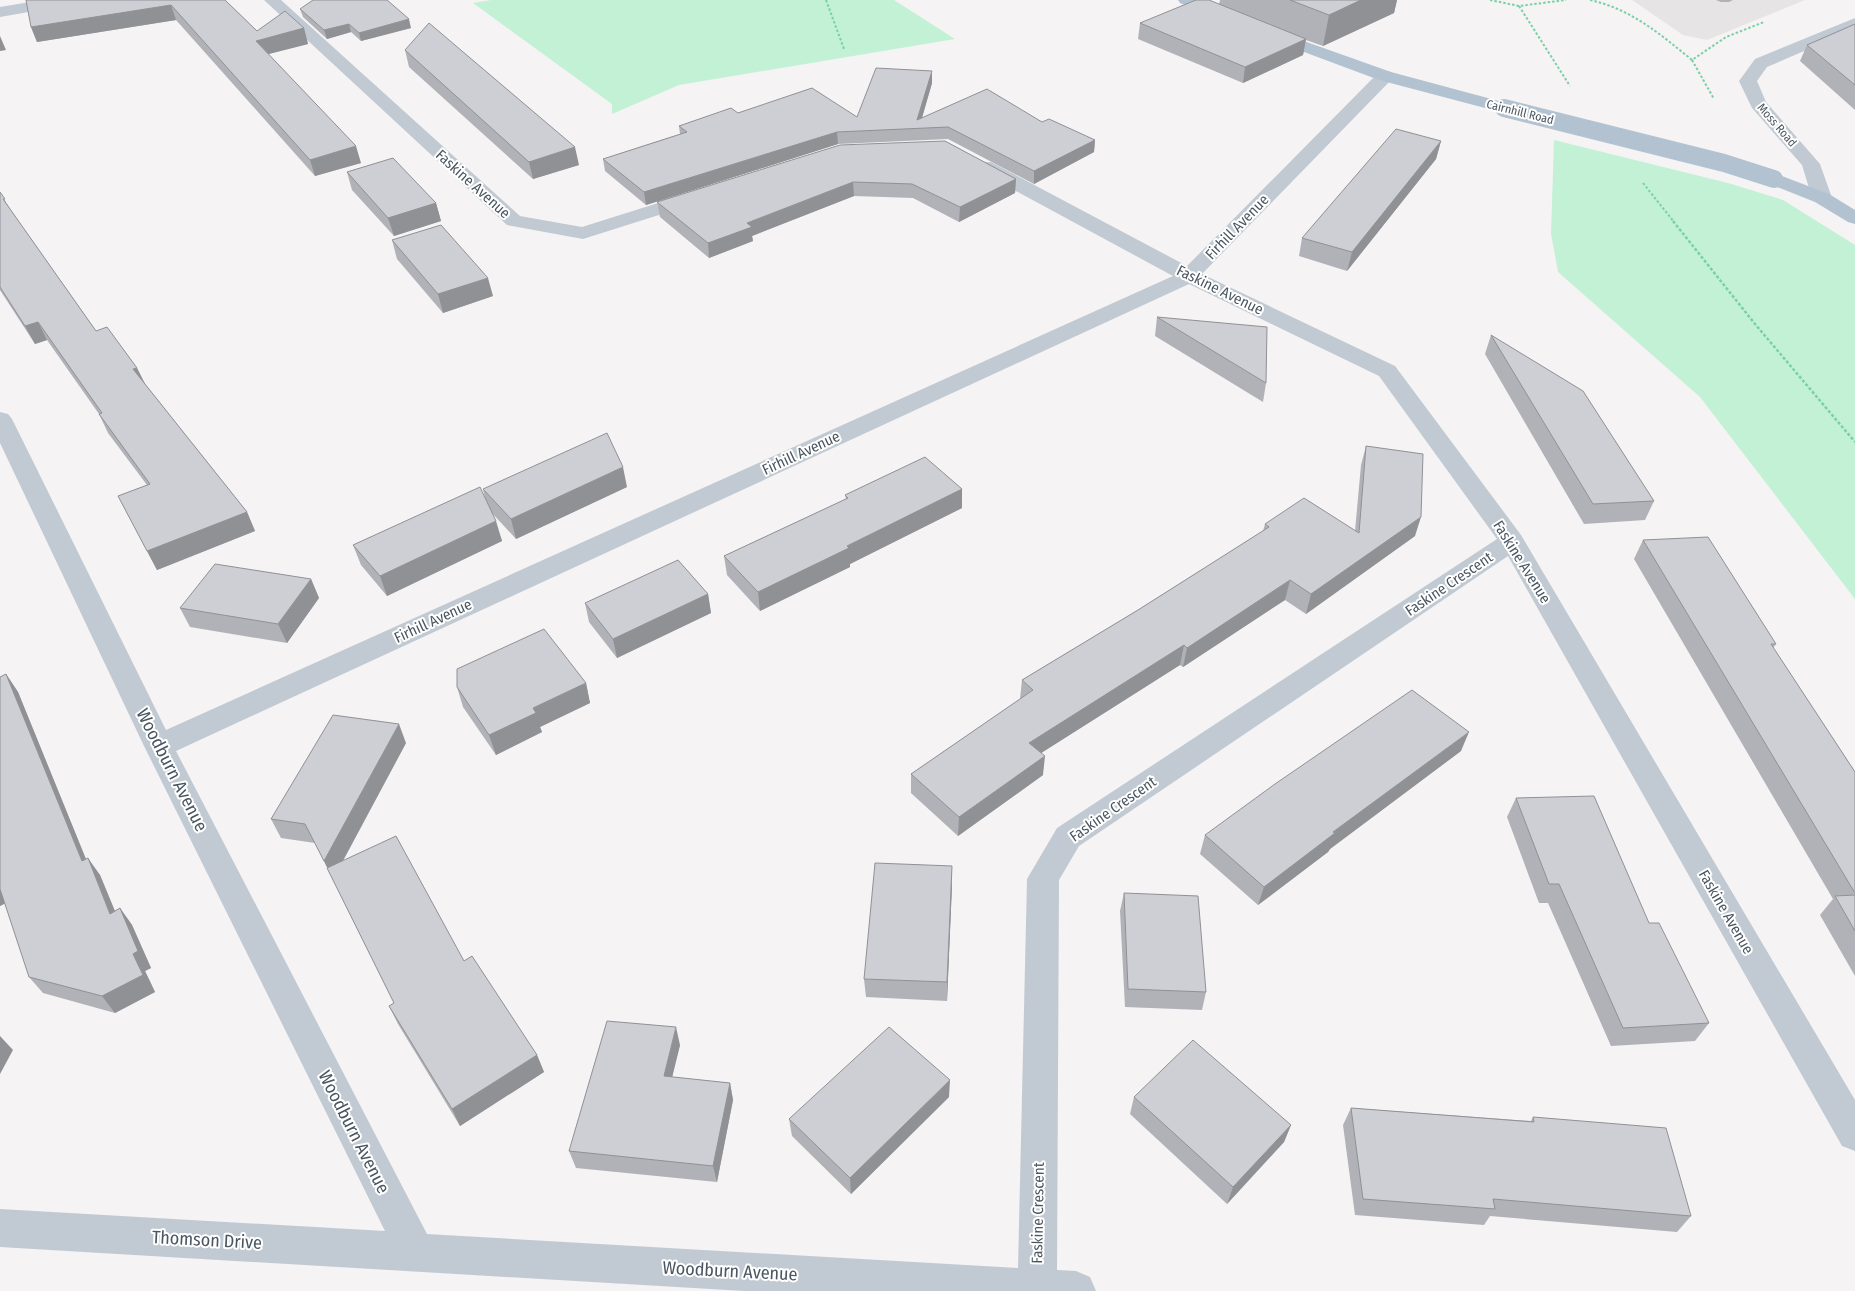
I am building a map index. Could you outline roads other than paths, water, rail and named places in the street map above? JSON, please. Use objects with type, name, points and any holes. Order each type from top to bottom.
[{"type":"main road","points":[[1186,0],[1238,22]]},
{"type":"main road","name":"Cairnhill Road","points":[[1256,29],[1385,76],[1724,163],[1774,179],[1822,198],[1855,218]]},
{"type":"street","points":[[0,12],[69,0]]},
{"type":"street","name":"Faskine Avenue","points":[[272,0],[514,220],[583,233],[715,191]]},
{"type":"street","name":"Moss Road","points":[[1822,198],[1811,164],[1758,104],[1748,81],[1761,63],[1855,23]]},
{"type":"street","name":"Firhill Avenue","points":[[159,746],[1189,276],[1385,76]]},
{"type":"street","name":"Faskine Avenue","points":[[965,156],[1189,276],[1387,371],[1512,541],[1855,1134]]},
{"type":"street","name":"Woodburn Avenue","points":[[0,419],[159,746],[415,1252],[668,1280],[1037,1288],[1076,1291]]},
{"type":"street","name":"Faskine Crescent","points":[[1037,1288],[1043,879],[1068,837],[1512,541]]},
{"type":"street","name":"Thomson Drive","points":[[0,1228],[415,1252]]}]
